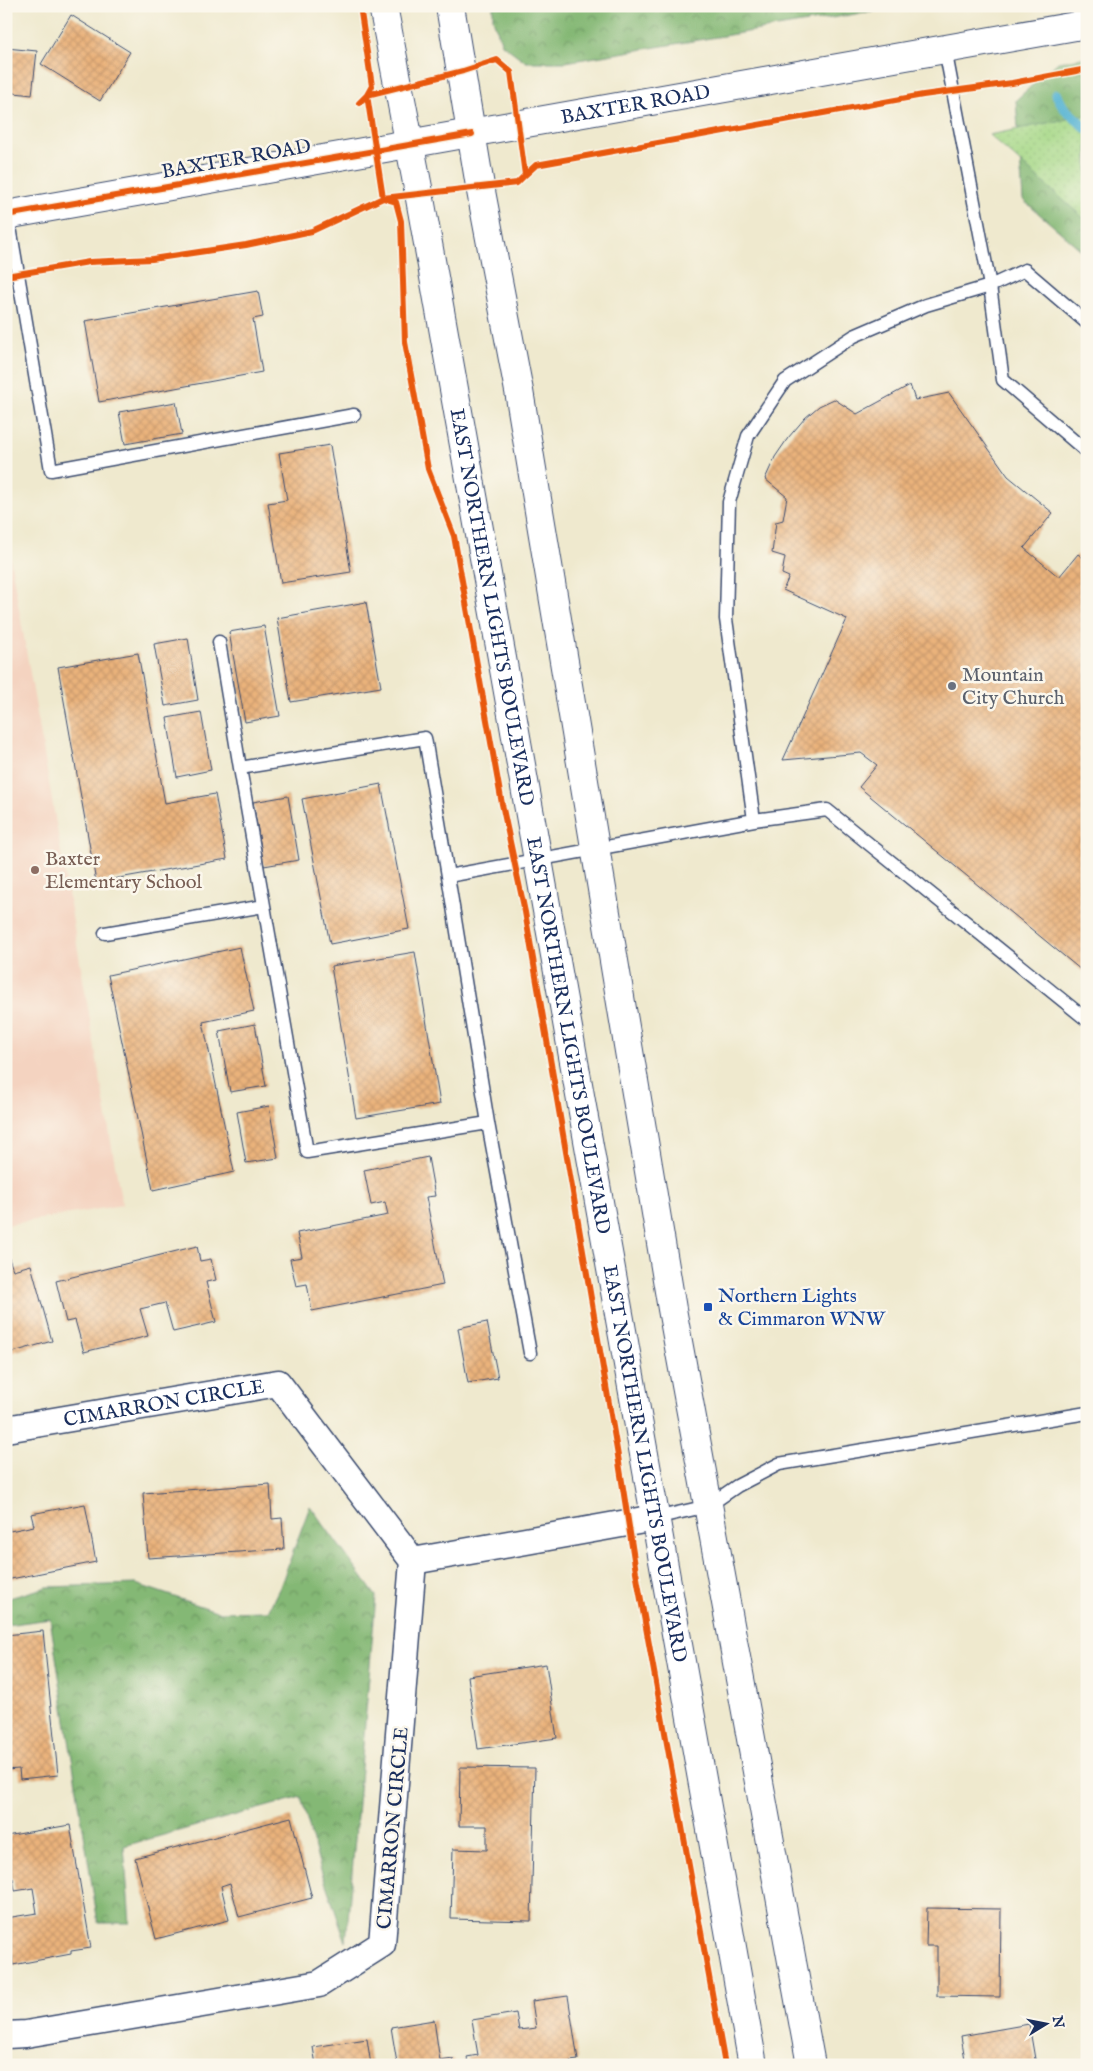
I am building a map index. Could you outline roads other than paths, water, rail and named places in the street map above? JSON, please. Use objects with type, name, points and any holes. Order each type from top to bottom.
[{"type":"main road","name":"EAST NORTHERN LIGHTS BOULEVARD","points":[[383,6],[538,859],[753,2065]]},
{"type":"main road","points":[[450,6],[480,186],[520,391],[672,1309],[811,2065]]},
{"type":"main road","name":"BAXTER ROAD","points":[[7,215],[1087,24]]},
{"type":"street","name":"CIMARRON CIRCLE","points":[[6,1429],[278,1383],[413,1561],[382,1944],[319,1984],[26,2034],[6,2035]]},
{"type":"street","points":[[413,1561],[655,1518]]},
{"type":"lane","points":[[945,49],[990,286],[1002,380],[1087,452]]},
{"type":"lane","points":[[7,215],[51,470],[354,415]]},
{"type":"lane","points":[[754,820],[726,619],[729,502],[748,436],[785,381],[854,336],[926,305],[990,286],[1025,270],[1087,323]]},
{"type":"lane","points":[[219,642],[308,1152],[488,1123]]},
{"type":"lane","points":[[240,768],[425,738],[488,1123],[530,1353]]},
{"type":"lane","points":[[448,876],[754,820],[827,810],[1087,1020]]},
{"type":"lane","points":[[105,933],[264,906]]},
{"type":"lane","points":[[655,1518],[708,1506],[738,1486],[779,1464],[1087,1413]]},
{"type":"waterway","points":[[1056,94],[1064,108],[1087,129]]},
{"type":"place","name":"Mountain City Church","points":[[952,686]]},
{"type":"place","name":"Baxter Elementary School","points":[[35,870]]},
{"type":"place","name":"Northern Lights & Cimmaron WNW","points":[[708,1307]]}]
